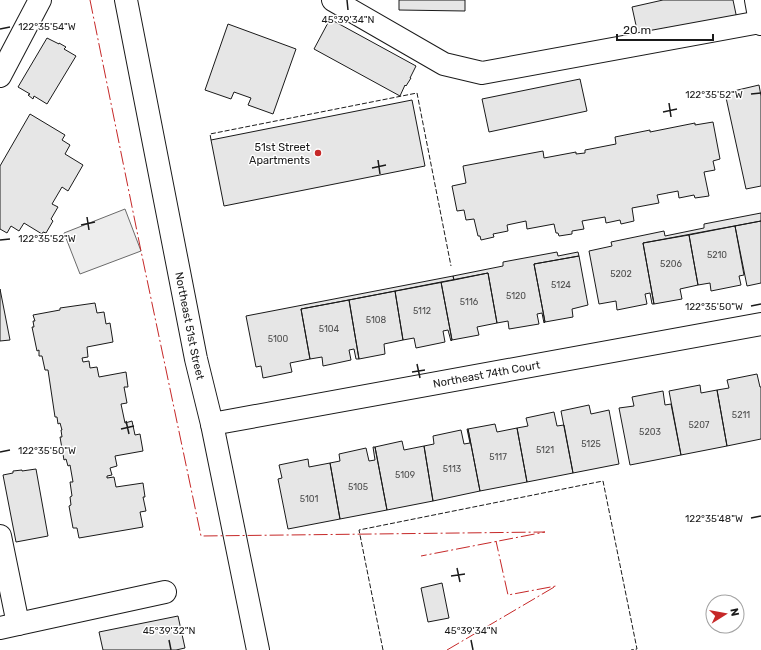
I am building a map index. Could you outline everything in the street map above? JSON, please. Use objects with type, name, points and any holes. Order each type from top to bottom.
[{"type":"street","points":[[0,76],[40,0]]},
{"type":"street","name":"Northeast 51st Street","points":[[126,0],[196,359],[212,424],[258,650]]},
{"type":"street","points":[[333,0],[444,64],[482,73],[761,23],[756,0]]},
{"type":"street","name":"Northeast 74th Court","points":[[212,424],[761,324]]},
{"type":"street","points":[[0,536],[9,626],[165,592]]},
{"type":"shaded area","points":[[125,209],[141,251],[80,274],[64,233]]},
{"type":"building","points":[[399,0],[465,0],[465,11],[399,10]]},
{"type":"building","points":[[663,0],[733,0],[737,19],[639,39],[632,7]]},
{"type":"building","points":[[330,19],[416,66],[411,78],[406,86],[405,85],[400,96],[314,49]]},
{"type":"building","points":[[228,24],[296,49],[273,114],[248,105],[251,98],[234,92],[231,99],[205,90]]},
{"type":"building","points":[[47,38],[66,47],[64,49],[76,56],[47,104],[34,96],[33,99],[28,95],[30,94],[18,87]]},
{"type":"building","points":[[580,79],[587,111],[489,132],[482,99]]},
{"type":"building","points":[[759,85],[761,96],[761,186],[746,189],[725,93]]},
{"type":"building","name":"51st Street Apartments","points":[[412,100],[425,166],[224,206],[211,140]]},
{"type":"building","points":[[30,114],[65,135],[62,140],[70,145],[65,154],[83,165],[68,191],[62,187],[52,204],[58,207],[51,219],[53,221],[46,233],[43,232],[42,234],[24,223],[19,231],[11,226],[7,233],[0,229],[0,166]]},
{"type":"building","points":[[713,122],[720,159],[713,161],[715,170],[704,172],[709,196],[695,198],[694,195],[679,198],[678,191],[657,195],[659,203],[632,208],[634,221],[621,224],[620,220],[606,223],[605,217],[582,221],[584,229],[572,231],[572,234],[559,236],[558,233],[556,233],[554,224],[527,229],[526,221],[507,225],[508,231],[493,234],[494,237],[481,240],[480,236],[478,236],[474,219],[466,220],[464,210],[457,211],[452,186],[466,183],[463,166],[543,151],[544,158],[576,152],[576,154],[585,153],[585,150],[616,144],[615,137],[695,123],[695,125]]},
{"type":"building","points":[[761,213],[761,221],[643,243],[654,304],[652,304],[650,293],[645,294],[647,304],[617,310],[616,301],[599,304],[589,251],[612,246],[611,242],[664,231],[665,236],[704,228],[704,224]]},
{"type":"building","points":[[761,221],[761,283],[747,286],[735,226]]},
{"type":"building","points":[[735,226],[744,275],[739,276],[741,285],[711,291],[710,283],[698,285],[689,235]]},
{"type":"building","points":[[689,235],[698,285],[680,289],[682,299],[654,304],[643,243]]},
{"type":"building","points":[[557,252],[558,256],[578,252],[579,256],[534,264],[544,323],[542,313],[537,314],[539,324],[509,329],[508,321],[497,323],[488,273],[454,280],[453,276],[503,266],[503,262]]},
{"type":"building","points":[[579,256],[588,305],[572,309],[573,317],[545,322],[534,264]]},
{"type":"building","points":[[488,273],[497,323],[477,327],[479,335],[452,340],[441,282]]},
{"type":"building","points":[[453,276],[454,280],[301,309],[310,359],[290,363],[292,372],[263,378],[261,366],[256,367],[246,316]]},
{"type":"building","points":[[441,282],[452,340],[451,341],[448,330],[443,331],[445,342],[416,348],[414,338],[403,340],[395,291]]},
{"type":"building","points":[[0,289],[10,340],[0,341]]},
{"type":"building","points":[[395,291],[403,340],[384,344],[385,354],[359,359],[349,300]]},
{"type":"building","points":[[349,300],[359,359],[356,359],[354,349],[349,350],[351,360],[323,366],[322,357],[310,359],[301,309]]},
{"type":"building","points":[[95,303],[97,313],[104,312],[106,324],[110,323],[113,342],[87,347],[88,357],[82,358],[83,362],[89,361],[90,368],[97,367],[99,377],[126,372],[128,387],[124,387],[127,403],[121,404],[125,423],[132,421],[135,435],[140,434],[143,451],[115,456],[117,466],[110,468],[112,475],[107,476],[107,478],[114,477],[116,487],[143,483],[145,497],[143,497],[146,511],[140,512],[143,527],[79,538],[77,528],[73,528],[69,506],[71,505],[70,497],[72,496],[70,482],[73,482],[70,465],[68,466],[66,459],[64,460],[60,437],[62,437],[62,430],[60,423],[58,424],[57,417],[55,417],[48,370],[45,370],[42,356],[39,356],[39,350],[37,351],[32,327],[34,327],[33,321],[35,321],[33,315],[60,310],[60,308]]},
{"type":"building","points":[[757,374],[761,387],[761,439],[727,446],[717,390],[729,388],[727,380]]},
{"type":"building","points":[[700,385],[701,393],[717,390],[727,446],[681,455],[669,391]]},
{"type":"building","points":[[663,391],[665,405],[671,404],[681,455],[630,465],[619,408],[634,406],[632,397]]},
{"type":"building","points":[[589,405],[591,414],[609,410],[619,464],[573,473],[561,411]]},
{"type":"building","points":[[554,412],[557,426],[564,425],[573,473],[527,482],[517,428],[528,426],[526,418]]},
{"type":"building","points":[[495,424],[497,432],[517,428],[527,482],[480,491],[468,429]]},
{"type":"building","points":[[468,429],[480,491],[433,501],[424,446],[434,444],[433,436],[461,430],[464,444],[470,443]]},
{"type":"building","points":[[402,441],[404,450],[424,446],[433,501],[387,510],[375,447]]},
{"type":"building","points":[[373,447],[375,447],[387,510],[340,519],[330,463],[340,461],[339,454],[366,448],[369,461],[375,460]]},
{"type":"building","points":[[308,459],[309,467],[330,463],[340,519],[288,529],[278,479],[282,478],[279,465]]},
{"type":"building","points":[[36,469],[48,536],[16,542],[3,475],[13,473],[13,471]]},
{"type":"building","points":[[442,583],[449,618],[428,622],[421,588]]},
{"type":"building","points":[[178,616],[185,648],[176,650],[103,650],[99,632]]},
{"type":"fence","points":[[211,140],[210,134],[417,93],[451,266]]},
{"type":"fence","points":[[383,650],[359,530],[603,481],[637,649],[631,650]]},
{"type":"power","points":[[90,0],[201,536],[545,532],[421,556]]},
{"type":"power","points":[[447,650],[556,586],[508,595],[496,541]]},
{"type":"place","name":"51st Street Apartments","points":[[318,153]]}]
